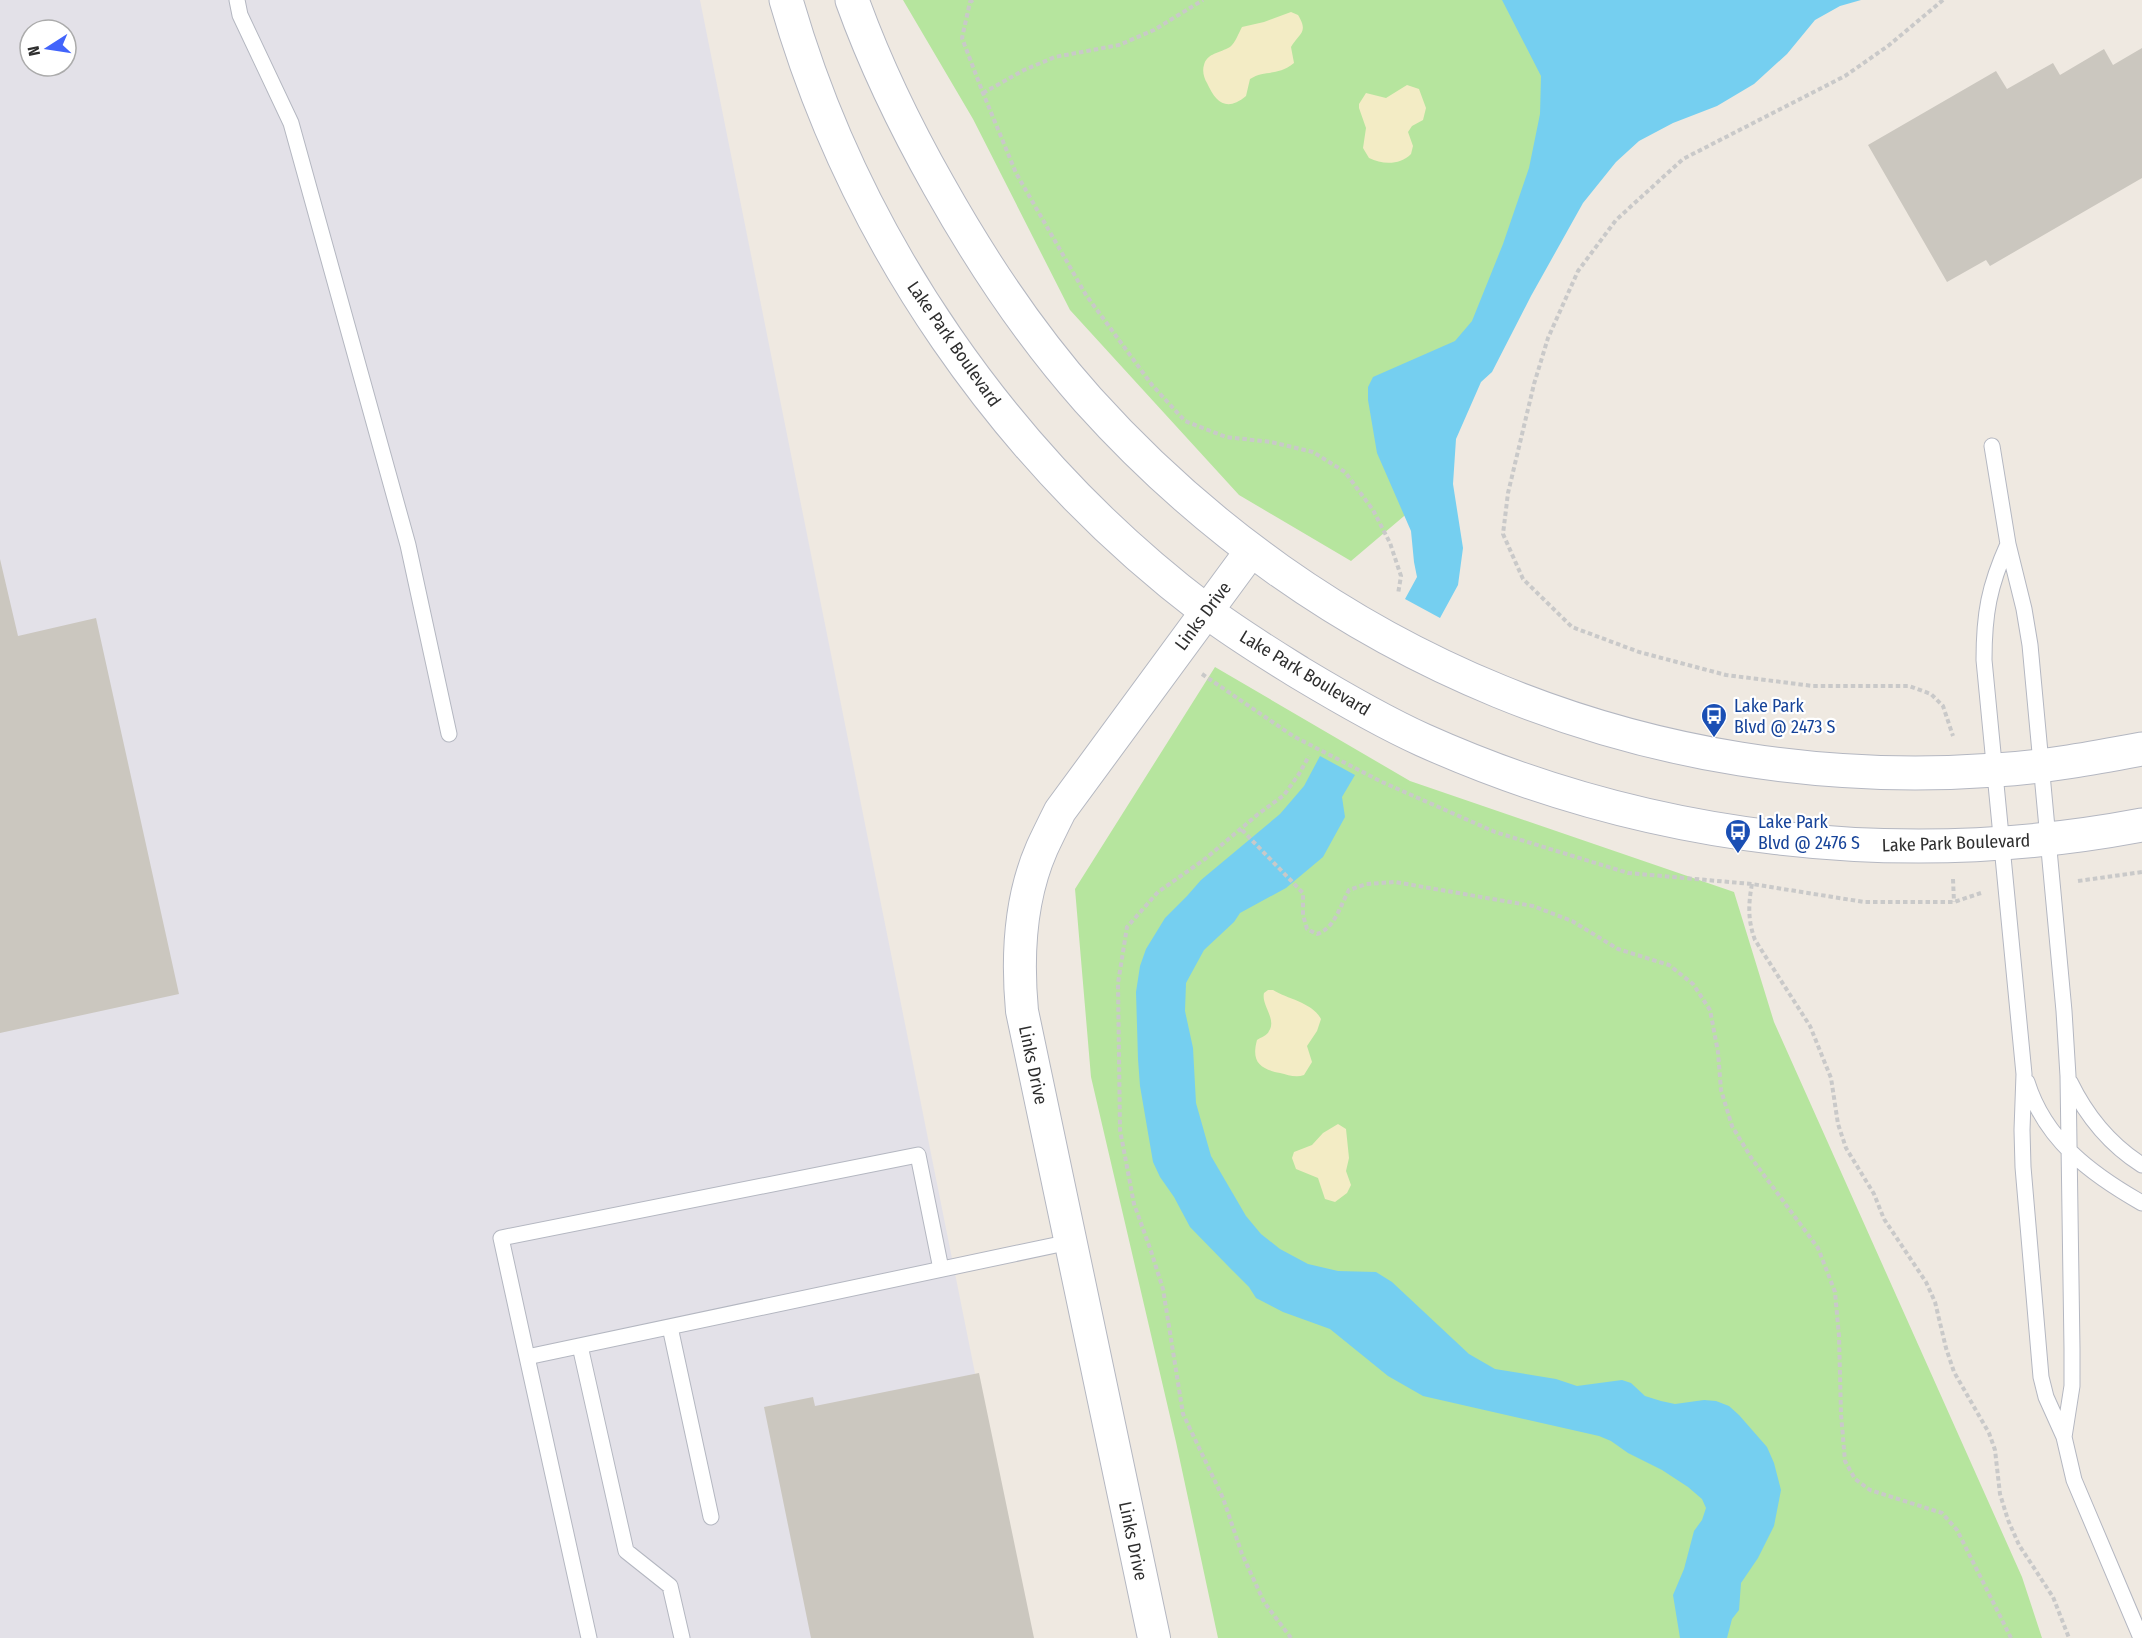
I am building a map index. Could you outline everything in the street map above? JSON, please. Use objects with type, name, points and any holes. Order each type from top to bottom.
[{"type":"street","name":"Lake Park Boulevard","points":[[786,0],[806,65],[857,186],[923,304],[997,407],[1091,510],[1146,561],[1207,611],[1327,690],[1420,739],[1482,765],[1556,791],[1629,811],[1738,834],[1801,841],[1898,846],[2002,844],[2049,840],[2142,825]]},
{"type":"street","points":[[852,0],[886,83],[955,215],[996,280],[1040,341],[1086,398],[1188,500],[1251,551],[1356,621],[1410,651],[1492,690],[1530,705],[1588,724],[1668,745],[1718,755],[1792,766],[1872,772],[1995,770],[2042,766],[2142,749]]},
{"type":"street","name":"Links Drive","points":[[1154,1638],[1022,1011],[1019,968],[1021,936],[1028,892],[1041,850],[1060,811],[1251,551]]},
{"type":"lane","points":[[237,0],[240,15],[291,123],[408,545],[449,734]]},
{"type":"lane","points":[[1992,446],[2008,544],[2030,645],[2061,968],[2068,1076],[2072,1386],[2064,1437]]},
{"type":"lane","points":[[2008,544],[1995,573],[1987,604],[1984,660],[2024,1074],[2023,1167],[2038,1356],[2046,1397],[2064,1437],[2074,1480],[2141,1638]]},
{"type":"lane","points":[[2024,1074],[2032,1099],[2044,1122],[2069,1152],[2116,1188],[2142,1203]]},
{"type":"lane","points":[[2068,1076],[2091,1119],[2107,1138],[2142,1165]]},
{"type":"lane","points":[[589,1638],[501,1238],[918,1155],[941,1269]]},
{"type":"lane","points":[[527,1357],[1070,1242]]},
{"type":"lane","points":[[670,1327],[711,1517]]},
{"type":"lane","points":[[580,1346],[626,1551],[670,1586],[682,1638]]},
{"type":"path","points":[[973,0],[970,2],[962,38],[983,93],[1016,174],[1086,295],[1152,385],[1185,421],[1226,437],[1271,442],[1313,452],[1345,472],[1373,510],[1390,543],[1401,576],[1398,594]]},
{"type":"path","points":[[983,93],[1024,70],[1054,57],[1119,45],[1154,30],[1203,0]]},
{"type":"path","points":[[1943,0],[1888,46],[1845,76],[1683,159],[1616,220],[1578,271],[1548,338],[1534,384],[1508,493],[1503,534],[1523,579],[1572,627],[1639,651],[1726,675],[1813,686],[1909,686],[1931,694],[1943,706],[1953,736]]},
{"type":"path","points":[[1291,1638],[1264,1602],[1242,1554],[1223,1498],[1183,1414],[1163,1289],[1134,1204],[1120,1130],[1118,983],[1127,927],[1158,892],[1206,859],[1284,795],[1309,756]]},
{"type":"path","points":[[1242,830],[1303,893],[1303,915],[1307,929],[1317,934],[1326,931],[1332,923],[1349,890],[1366,884],[1395,882],[1533,906],[1572,921],[1618,949],[1669,965],[1693,984],[1710,1010],[1718,1052],[1721,1090],[1732,1126],[1752,1158],[1818,1248],[1835,1292],[1845,1461],[1855,1479],[1870,1490],[1942,1513],[1957,1530],[2011,1638]]},
{"type":"path","points":[[2088,880],[2142,873]]},
{"type":"path","points":[[1953,876],[1954,902]]},
{"type":"path","points":[[1752,884],[1748,905],[1750,926],[1755,940],[1810,1026],[1831,1078],[1838,1124],[1846,1148],[1874,1194],[1884,1219],[1926,1282],[1935,1302],[1954,1372],[1989,1433],[1995,1450],[2000,1494],[2008,1520],[2019,1545],[2053,1597],[2069,1638]]},
{"type":"shaded area","points":[[0,0],[700,0],[1028,1638],[0,1638]]},
{"type":"green space","points":[[903,0],[1789,0],[1569,151],[1410,511],[1351,561],[1239,495],[1070,310],[973,119]]},
{"type":"green space","points":[[1215,667],[1410,781],[1734,892],[1774,1022],[2022,1577],[2042,1638],[1218,1638],[1176,1442],[1091,1077],[1075,889]]},
{"type":"sand","points":[[1291,12],[1298,15],[1303,26],[1302,32],[1291,47],[1294,63],[1277,72],[1261,74],[1250,79],[1246,96],[1233,104],[1218,100],[1205,79],[1203,70],[1208,58],[1230,47],[1242,27]]},
{"type":"sand","points":[[1407,85],[1419,89],[1426,108],[1423,120],[1412,126],[1408,132],[1413,146],[1411,154],[1407,158],[1391,163],[1369,158],[1363,148],[1366,128],[1359,104],[1366,93],[1386,98]]},
{"type":"sand","points":[[1273,990],[1306,1005],[1321,1019],[1317,1031],[1307,1046],[1312,1062],[1304,1075],[1292,1076],[1267,1069],[1262,1067],[1256,1059],[1257,1040],[1267,1034],[1271,1026],[1264,998],[1264,993]]},
{"type":"sand","points":[[1338,1124],[1346,1129],[1349,1158],[1346,1171],[1351,1185],[1347,1193],[1335,1202],[1325,1199],[1318,1178],[1296,1169],[1292,1158],[1294,1152],[1312,1145],[1323,1133]]},
{"type":"water","points":[[1502,0],[1861,0],[1840,6],[1815,20],[1787,54],[1754,84],[1717,106],[1673,123],[1639,141],[1616,162],[1583,203],[1492,372],[1481,382],[1456,439],[1453,484],[1463,548],[1458,585],[1440,618],[1405,599],[1417,577],[1411,531],[1377,453],[1368,387],[1373,377],[1455,341],[1472,321],[1503,244],[1529,168],[1540,114],[1541,76]]},
{"type":"water","points":[[1320,756],[1355,775],[1342,797],[1345,817],[1323,857],[1286,888],[1240,913],[1234,922],[1204,950],[1186,983],[1185,1011],[1193,1048],[1196,1103],[1211,1156],[1246,1216],[1261,1234],[1280,1249],[1308,1264],[1338,1271],[1376,1272],[1392,1282],[1469,1354],[1495,1369],[1556,1379],[1577,1386],[1622,1380],[1631,1383],[1645,1396],[1661,1401],[1675,1404],[1704,1400],[1716,1401],[1729,1406],[1739,1415],[1767,1447],[1781,1490],[1774,1526],[1758,1558],[1741,1583],[1739,1610],[1732,1619],[1727,1638],[1680,1638],[1673,1595],[1684,1569],[1694,1531],[1702,1520],[1706,1508],[1702,1499],[1688,1487],[1662,1470],[1599,1436],[1423,1396],[1388,1376],[1330,1329],[1283,1312],[1256,1298],[1249,1287],[1190,1227],[1153,1162],[1140,1086],[1138,1059],[1136,992],[1140,966],[1146,949],[1165,918],[1201,880],[1280,814],[1304,786]]},
{"type":"building","points":[[2142,48],[2142,178],[1990,266],[1986,260],[1947,282],[1868,145],[1996,71],[2007,89],[2053,63],[2060,75],[2104,49],[2113,65]]},
{"type":"building","points":[[0,559],[18,636],[96,618],[179,994],[0,1033]]},
{"type":"building","points":[[979,1373],[1034,1638],[811,1638],[764,1407],[813,1397],[815,1406]]},
{"type":"place","name":"Lake Park Blvd @ 2473 S","points":[[1714,739]]},
{"type":"place","name":"Lake Park Blvd @ 2476 S","points":[[1738,855]]}]
